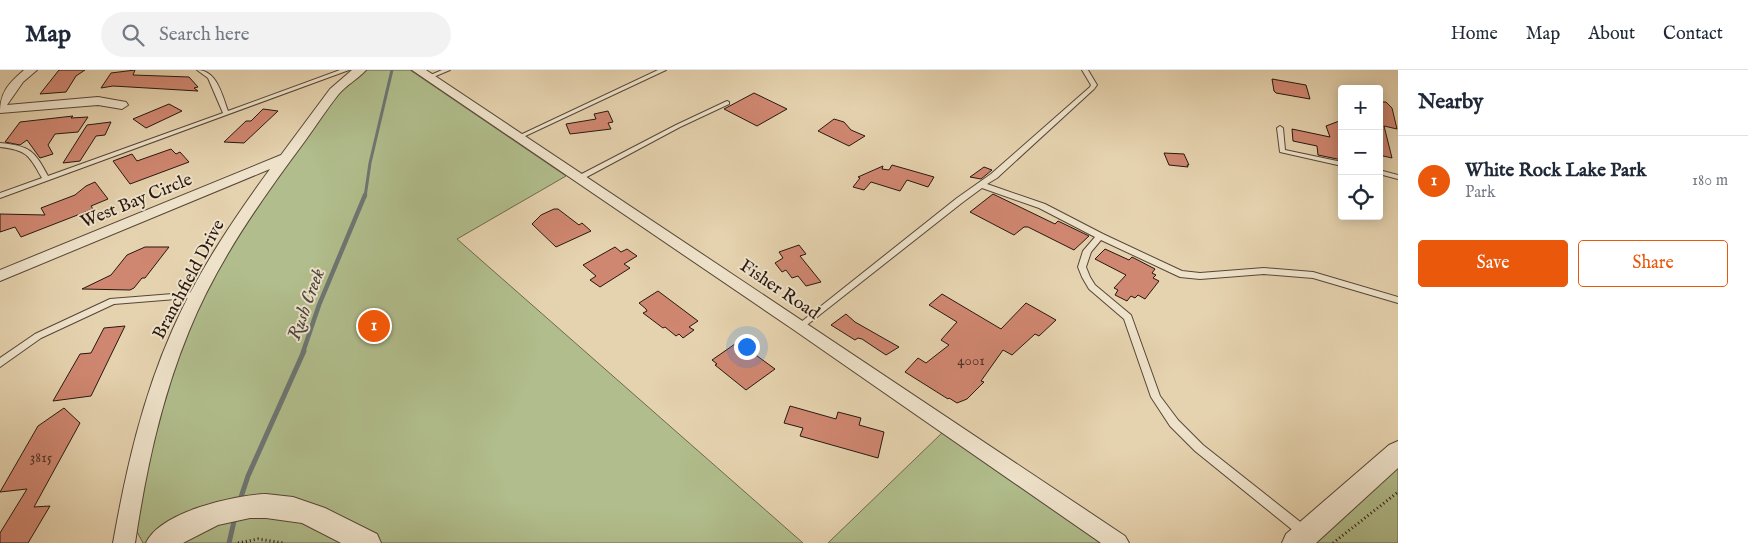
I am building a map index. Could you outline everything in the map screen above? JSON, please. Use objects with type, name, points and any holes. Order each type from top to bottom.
[{"type":"street","points":[[0,108],[19,80],[31,70]]},
{"type":"street","name":"Branchfield Drive","points":[[124,543],[136,470],[152,409],[169,357],[198,295],[215,262],[240,223],[286,158],[313,124],[338,86],[360,70]]},
{"type":"street","name":"Fisher Road","points":[[424,74],[800,326],[1118,543]]},
{"type":"street","points":[[0,108],[98,101],[122,105]]},
{"type":"street","name":"West Bay Circle","points":[[0,276],[286,158]]},
{"type":"street","points":[[1301,538],[1398,452]]},
{"type":"street","points":[[160,543],[191,524],[237,509],[283,507],[314,516],[367,543]]},
{"type":"lane","points":[[200,70],[212,77],[226,113]]},
{"type":"lane","points":[[0,196],[346,70]]},
{"type":"lane","points":[[424,74],[447,70]]},
{"type":"lane","points":[[519,137],[664,70]]},
{"type":"lane","points":[[800,326],[960,200],[982,185],[1092,88],[1094,85],[1085,70]]},
{"type":"lane","points":[[578,178],[727,103]]},
{"type":"lane","points":[[1280,128],[1282,151],[1338,163]]},
{"type":"lane","points":[[0,145],[22,147],[28,150],[46,179]]},
{"type":"lane","points":[[1383,173],[1398,177]]},
{"type":"lane","points":[[982,185],[1042,206],[1180,274],[1200,276],[1264,271],[1313,275],[1398,300]]},
{"type":"lane","points":[[1100,236],[1087,250],[1082,267],[1092,287],[1128,317],[1156,397],[1174,423],[1301,538]]},
{"type":"lane","points":[[0,363],[38,336],[113,301],[198,295]]},
{"type":"path","points":[[1333,543],[1398,492]]},
{"type":"path","points":[[238,543],[266,539],[284,543]]},
{"type":"green space","points":[[365,70],[410,70],[566,176],[457,239],[803,543],[143,543],[135,528],[149,455],[177,359],[205,294],[226,255],[299,147],[345,85]]},
{"type":"green space","points":[[943,432],[1104,543],[828,543]]},
{"type":"green space","points":[[1398,467],[1398,543],[1312,543]]},
{"type":"building","points":[[59,70],[85,70],[76,76],[66,92],[40,94]]},
{"type":"building","points":[[135,70],[133,75],[189,77],[198,87],[194,88],[198,91],[113,86],[101,88],[111,73]]},
{"type":"building","points":[[1272,79],[1306,85],[1310,99],[1276,93]]},
{"type":"building","points":[[754,93],[787,109],[757,126],[724,109]]},
{"type":"building","points":[[1383,102],[1386,102],[1392,108],[1397,129],[1384,126],[1392,158],[1383,156]]},
{"type":"building","points":[[169,104],[182,111],[146,128],[133,119]]},
{"type":"building","points":[[263,109],[278,111],[244,143],[224,142],[246,121],[251,121]]},
{"type":"building","points":[[608,111],[613,122],[608,123],[611,129],[570,134],[566,124],[596,119],[594,114]]},
{"type":"building","points":[[73,116],[71,118],[88,117],[78,132],[55,134],[48,145],[53,154],[40,158],[27,140],[20,145],[5,142],[20,122]]},
{"type":"building","points":[[834,119],[844,122],[851,130],[865,136],[849,146],[818,131]]},
{"type":"building","points":[[111,122],[105,135],[96,136],[80,161],[63,163],[87,125]]},
{"type":"building","points":[[1338,122],[1338,159],[1318,155],[1317,146],[1293,141],[1292,129],[1330,137],[1326,126]]},
{"type":"building","points":[[171,149],[176,154],[180,152],[189,162],[130,184],[113,161],[132,154],[137,161]]},
{"type":"building","points":[[1164,153],[1184,154],[1189,165],[1187,165],[1188,167],[1169,165]]},
{"type":"building","points":[[892,165],[934,177],[928,187],[907,180],[900,191],[871,182],[864,190],[853,187],[860,178],[858,177],[883,166],[882,169],[889,170]]},
{"type":"building","points":[[984,167],[992,170],[981,179],[970,177]]},
{"type":"building","points":[[95,182],[108,199],[91,206],[93,209],[21,237],[15,227],[0,232],[0,214],[45,215],[41,208],[75,195],[86,186]]},
{"type":"building","points":[[993,194],[1055,224],[1058,221],[1089,236],[1074,250],[1028,227],[1024,227],[1014,235],[970,212]]},
{"type":"building","points":[[558,209],[579,225],[582,223],[591,231],[556,247],[532,224],[541,215]]},
{"type":"building","points":[[799,245],[806,254],[800,256],[821,282],[806,286],[798,276],[792,278],[786,270],[782,272],[775,263],[783,258],[779,252]]},
{"type":"building","points":[[145,247],[169,247],[145,278],[142,278],[134,288],[130,290],[82,289],[111,275],[127,255]]},
{"type":"building","points":[[615,247],[621,252],[627,249],[637,256],[624,264],[630,268],[600,287],[590,280],[596,276],[583,265]]},
{"type":"building","points":[[1105,249],[1129,260],[1132,257],[1155,269],[1152,273],[1156,275],[1153,278],[1159,281],[1145,299],[1138,295],[1135,298],[1131,296],[1127,301],[1115,295],[1118,290],[1114,288],[1126,275],[1095,259]]},
{"type":"building","points":[[658,291],[698,321],[689,327],[694,330],[683,338],[679,334],[676,336],[665,327],[663,328],[643,313],[647,311],[639,303]]},
{"type":"building","points":[[942,294],[1001,329],[1026,303],[1056,320],[1039,336],[1035,334],[1012,355],[1003,350],[981,381],[984,382],[967,399],[957,403],[905,372],[918,358],[926,363],[949,345],[941,340],[957,322],[929,305]]},
{"type":"building","points":[[846,314],[855,322],[899,347],[886,355],[862,339],[858,338],[855,340],[831,325]]},
{"type":"building","points":[[125,326],[91,396],[53,401],[80,354],[91,353],[104,328]]},
{"type":"building","points":[[735,344],[739,347],[742,345],[775,369],[746,390],[715,365],[717,364],[712,360]]},
{"type":"building","points":[[790,406],[836,419],[838,412],[861,418],[859,425],[884,432],[878,458],[800,436],[803,428],[784,423]]},
{"type":"building","points":[[64,408],[80,423],[34,507],[50,506],[28,543],[0,543],[0,533],[27,489],[0,492],[38,426]]},
{"type":"waterway","name":"Rush Creek","points":[[365,197],[370,163],[392,70]]},
{"type":"waterway","name":"Rush Creek","points":[[303,352],[319,305],[365,195]]},
{"type":"waterway","name":"Rush Creek","points":[[240,500],[248,476],[304,351]]},
{"type":"waterway","name":"Rush Creek","points":[[229,543],[235,517]]},
{"type":"place","name":"White Rock Lake Park","points":[[374,326]]}]
